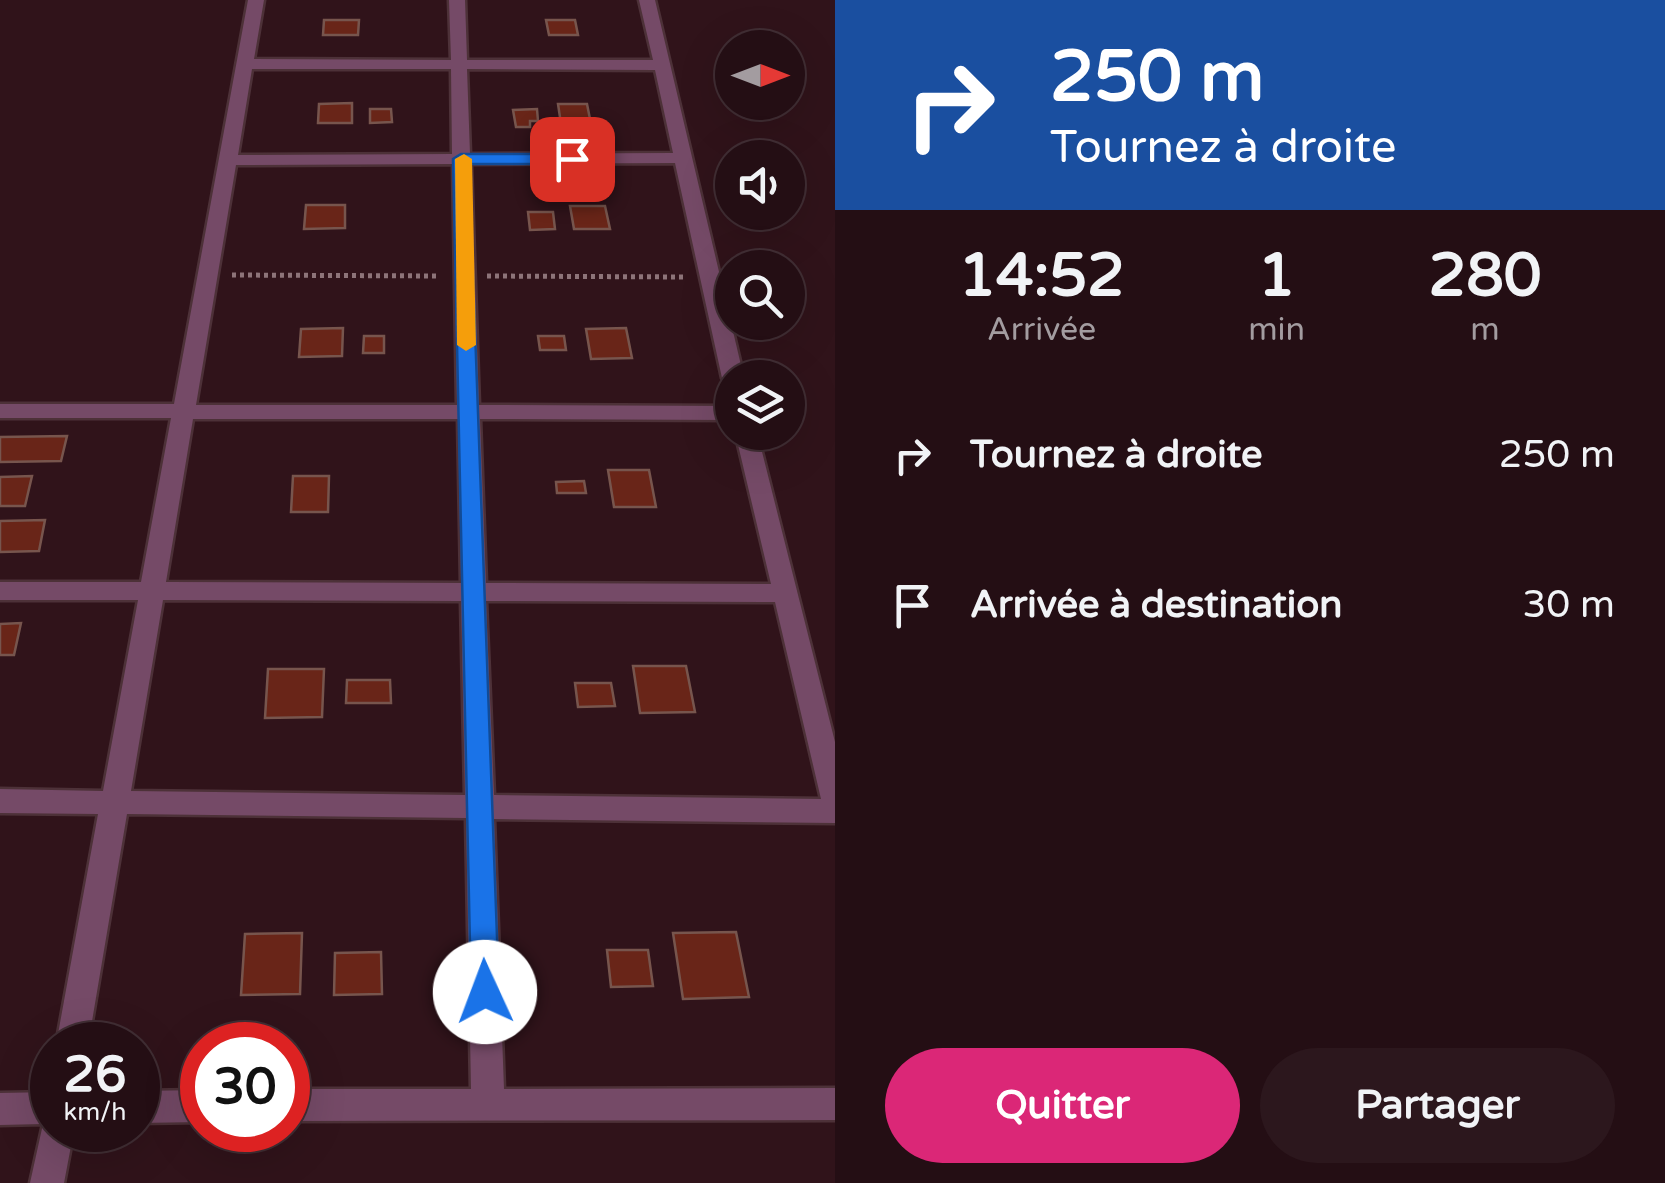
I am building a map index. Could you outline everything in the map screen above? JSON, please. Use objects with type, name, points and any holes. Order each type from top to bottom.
[{"type":"street","points":[[76,1022],[256,0]]},
{"type":"street","points":[[456,0],[488,1103]]},
{"type":"street","points":[[647,0],[729,360]]},
{"type":"street","points":[[245,64],[662,65]]},
{"type":"street","points":[[228,160],[682,158]]},
{"type":"street","points":[[0,411],[715,414]]},
{"type":"street","points":[[750,450],[835,798]]},
{"type":"street","points":[[0,590],[784,593]]},
{"type":"street","points":[[0,801],[835,811]]},
{"type":"street","points":[[310,1106],[835,1104]]},
{"type":"street","points":[[0,1108],[30,1108]]},
{"type":"street","points":[[47,1183],[53,1152]]},
{"type":"building","points":[[324,20],[359,20],[358,35],[323,35]]},
{"type":"building","points":[[546,20],[575,20],[578,35],[549,35]]},
{"type":"building","points":[[352,103],[352,123],[318,123],[319,104]]},
{"type":"building","points":[[558,104],[587,104],[591,124],[561,124]]},
{"type":"building","points":[[370,109],[391,109],[392,122],[370,123]]},
{"type":"building","points":[[537,109],[538,121],[530,121],[530,127],[516,127],[513,110]]},
{"type":"building","points":[[306,205],[345,205],[345,228],[304,229]]},
{"type":"building","points":[[570,206],[605,206],[610,229],[574,229]]},
{"type":"building","points":[[528,212],[553,212],[555,229],[530,230]]},
{"type":"building","points":[[343,328],[342,356],[299,357],[301,329]]},
{"type":"building","points":[[626,328],[632,358],[591,359],[586,329]]},
{"type":"building","points":[[364,336],[384,336],[384,353],[363,353]]},
{"type":"building","points":[[538,336],[564,336],[566,350],[540,350]]},
{"type":"building","points":[[67,436],[61,461],[0,462],[0,437]]},
{"type":"building","points":[[608,470],[649,470],[656,507],[614,507]]},
{"type":"building","points":[[32,476],[25,506],[0,506],[0,477]]},
{"type":"building","points":[[293,476],[329,476],[328,512],[291,512]]},
{"type":"building","points":[[584,481],[586,493],[557,493],[556,482]]},
{"type":"building","points":[[45,520],[39,551],[0,552],[0,521]]},
{"type":"building","points":[[21,623],[14,655],[0,655],[0,624]]},
{"type":"building","points":[[633,666],[686,666],[695,712],[640,713]]},
{"type":"building","points":[[268,669],[324,669],[322,717],[265,718]]},
{"type":"building","points":[[347,680],[390,680],[391,703],[346,703]]},
{"type":"building","points":[[575,683],[611,683],[615,706],[578,707]]},
{"type":"building","points":[[736,932],[749,997],[683,999],[673,933]]},
{"type":"building","points":[[302,933],[300,994],[241,995],[245,934]]},
{"type":"building","points":[[607,950],[648,950],[653,986],[611,987]]},
{"type":"building","points":[[381,952],[382,994],[334,995],[335,953]]},
{"type":"slow traffic","points":[[464,159],[466,345]]},
{"type":"route","points":[[485,992],[461,159],[572,159]]}]
